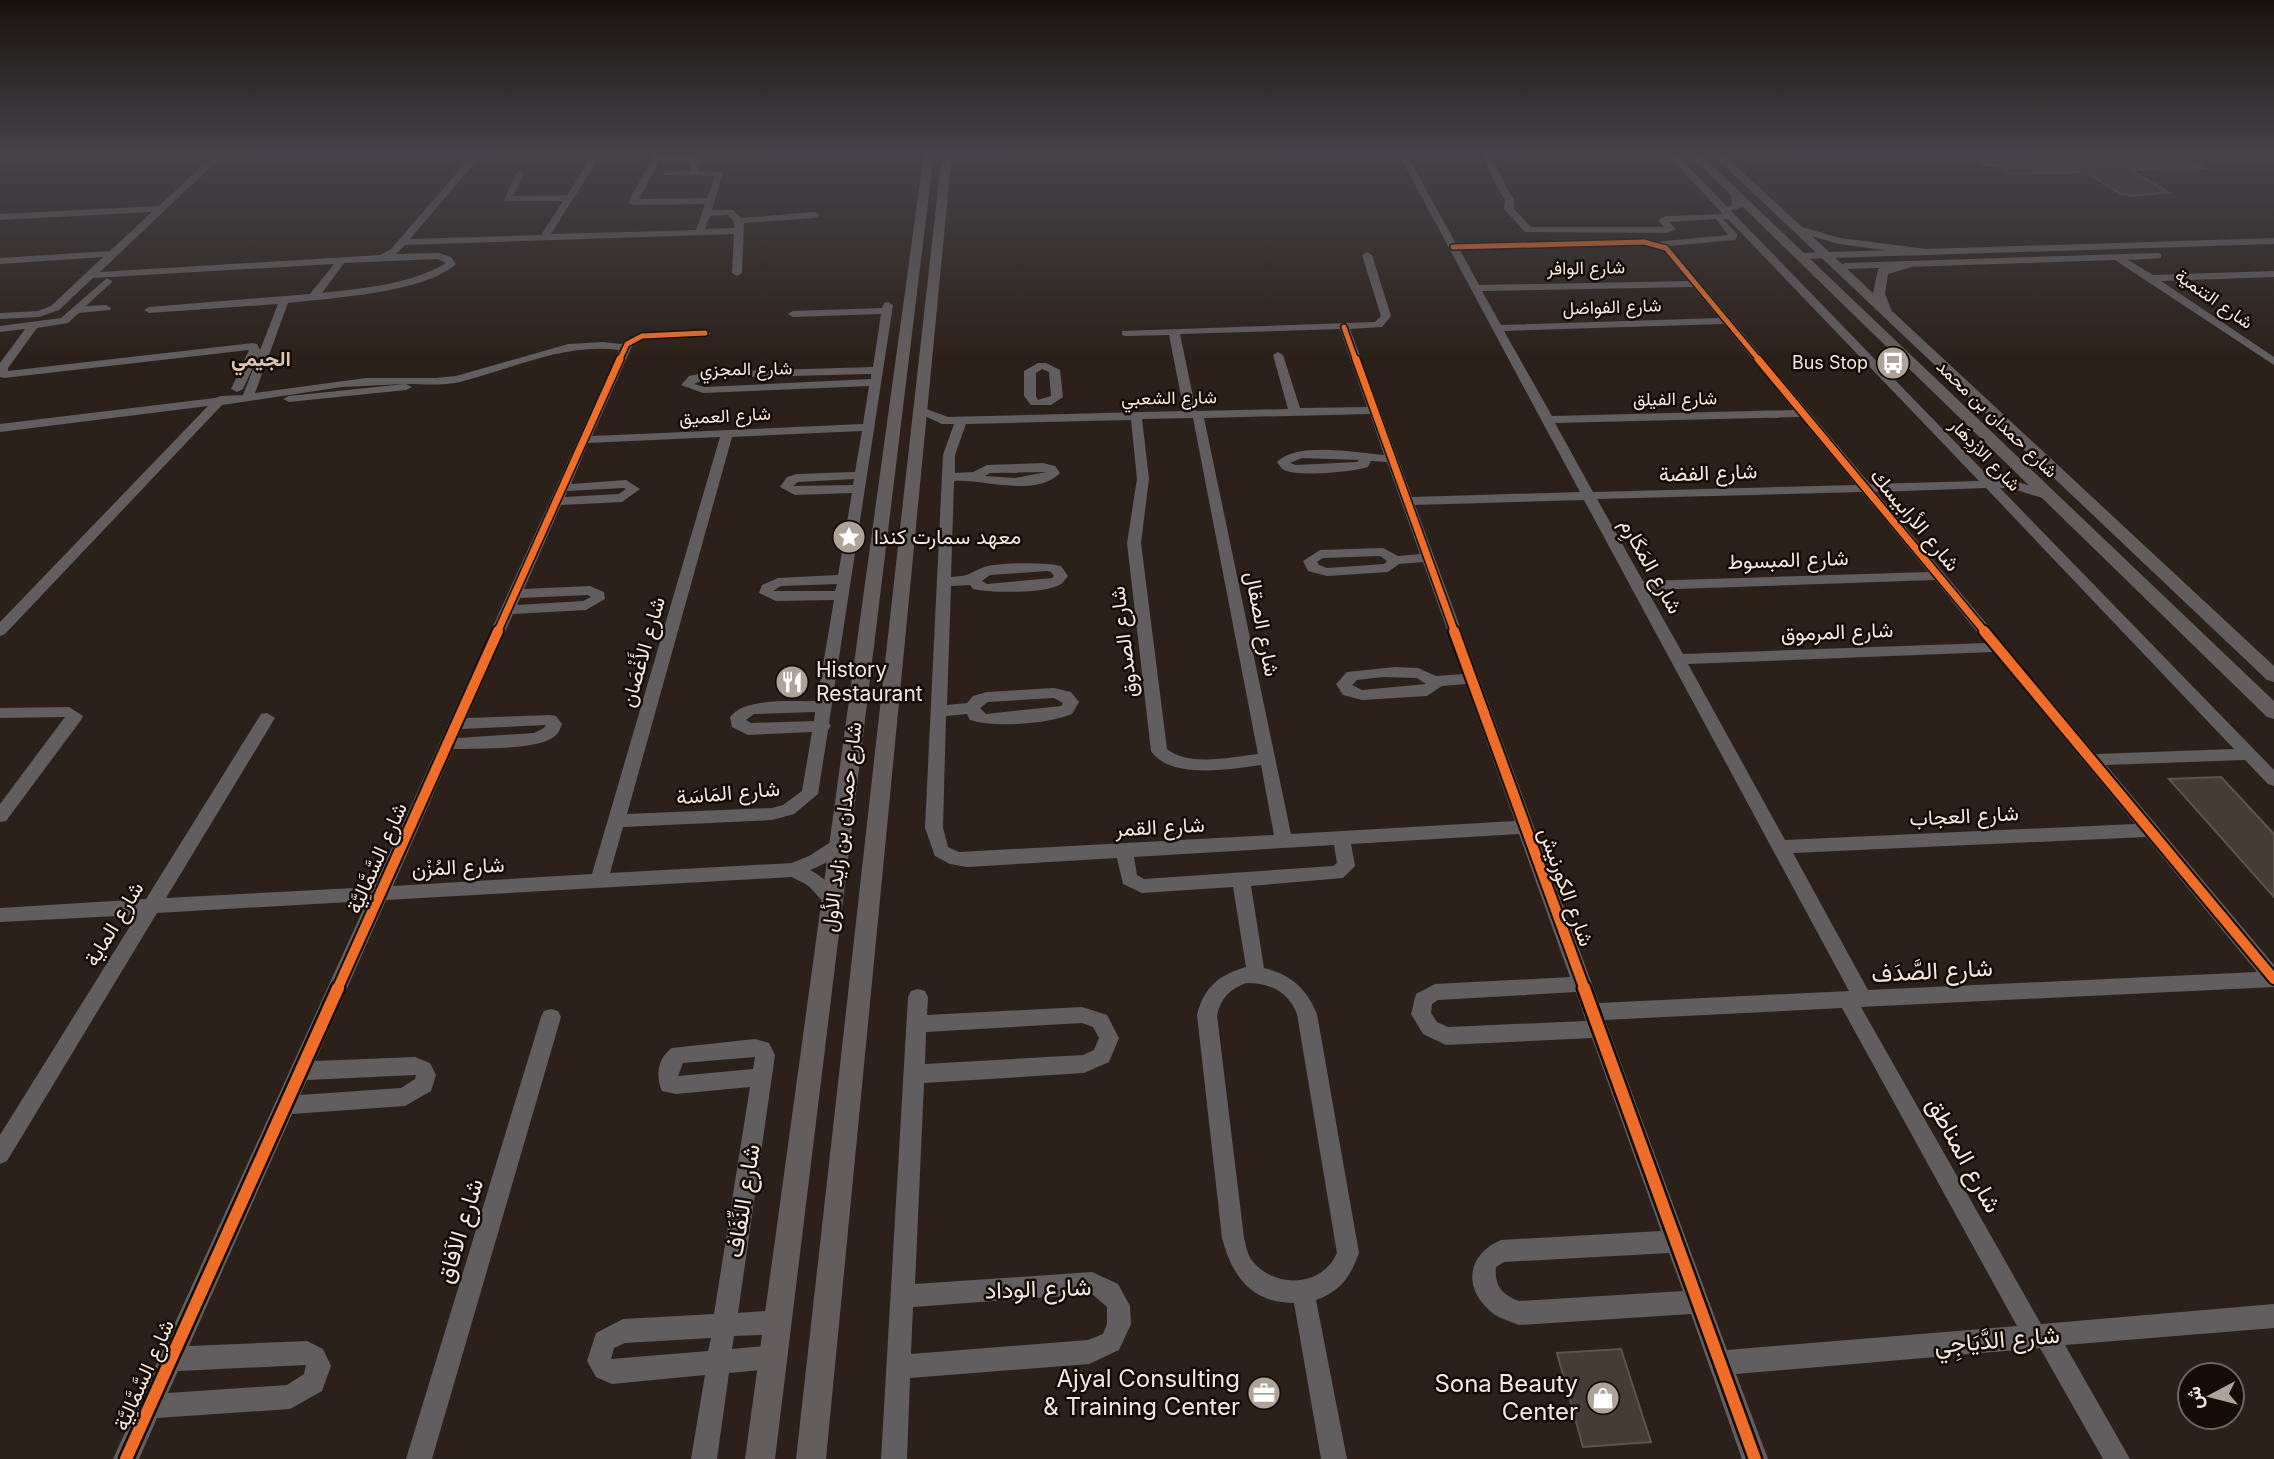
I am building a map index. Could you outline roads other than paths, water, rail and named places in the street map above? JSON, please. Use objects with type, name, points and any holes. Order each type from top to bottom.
[{"type":"main road","name":"شارع حمدان بن زايد الأول","points":[[760,1459],[920,221]]},
{"type":"main road","name":"شارع حمدان بن زايد الأول","points":[[811,1459],[940,221]]},
{"type":"main road","name":"شارع حمدان بن محمد","points":[[1768,221],[1818,262],[1889,313],[1928,353],[2274,676]]},
{"type":"main road","name":"شارع حمدان بن محمد","points":[[1786,221],[1818,262],[2022,470],[2274,712]]},
{"type":"main road","points":[[1791,221],[1805,231],[1826,238],[1922,251]]},
{"type":"main road","points":[[1818,262],[1823,271],[1833,274],[1900,336],[1928,353]]},
{"type":"main road","points":[[1889,313],[1879,294],[1882,272],[1890,267],[1908,264]]},
{"type":"street","points":[[51,310],[148,221]]},
{"type":"street","points":[[387,257],[420,221]]},
{"type":"street","points":[[544,238],[555,221]]},
{"type":"street","points":[[699,233],[703,221]]},
{"type":"street","points":[[736,221],[739,226],[737,273]]},
{"type":"street","points":[[402,242],[699,233],[773,221]]},
{"type":"street","name":"شارع المَكَارِم","points":[[1439,221],[1780,847],[1855,999]]},
{"type":"street","points":[[1520,221],[1528,230],[1671,229],[1665,221]]},
{"type":"street","points":[[1453,247],[1644,242],[1658,244],[1732,239],[1734,235],[1727,221]]},
{"type":"street","name":"شارع الازْدِهَار","points":[[1730,221],[1990,485],[2274,780]]},
{"type":"street","points":[[1818,262],[1922,251],[2274,241]]},
{"type":"street","name":"شارع الأرابيسك","points":[[1658,244],[1669,251],[1728,321],[2274,979]]},
{"type":"street","points":[[2052,259],[2044,251],[2104,247]]},
{"type":"street","points":[[2134,261],[2274,252]]},
{"type":"street","points":[[0,261],[113,254]]},
{"type":"street","points":[[1126,333],[1373,326],[1386,319],[1367,255]]},
{"type":"street","points":[[92,275],[340,262],[387,257],[439,256],[449,259],[450,264],[439,273],[389,286],[149,310]]},
{"type":"street","name":"شارع التنمية","points":[[2052,259],[2113,258],[2134,261],[2151,278],[2274,362]]},
{"type":"street","points":[[1818,262],[1908,264],[2052,259]]},
{"type":"street","points":[[315,295],[340,262]]},
{"type":"street","points":[[2151,278],[2274,274]]},
{"type":"street","points":[[0,330],[64,321],[107,281]]},
{"type":"street","name":"شارع الوافر","points":[[1476,288],[1696,284]]},
{"type":"street","points":[[248,398],[285,298]]},
{"type":"street","points":[[0,316],[51,310],[106,308]]},
{"type":"street","name":"شارع المَاسَة","points":[[616,821],[772,814],[788,810],[810,794],[888,308],[793,314]]},
{"type":"street","name":"شارع الفواضل","points":[[1497,328],[1728,321]]},
{"type":"street","points":[[33,326],[2,368],[4,375],[250,345],[255,350],[237,389]]},
{"type":"street","name":"شارع الكورنيش","points":[[1344,327],[1755,1459]]},
{"type":"street","name":"شارع الصقال","points":[[1174,331],[1195,415],[1284,841]]},
{"type":"street","points":[[0,428],[221,399],[248,398],[264,401],[438,382],[526,361],[568,347],[603,345],[625,348],[631,341],[642,336],[705,333]]},
{"type":"street","name":"شارع السَّمَّالِيَّة","points":[[126,1459],[625,348]]},
{"type":"street","points":[[1278,355],[1295,412]]},
{"type":"street","name":"شارع المجزي","points":[[707,375],[875,387],[703,390],[687,385],[693,378],[707,375]]},
{"type":"street","points":[[875,387],[899,387]]},
{"type":"street","points":[[875,387],[896,409]]},
{"type":"street","points":[[0,631],[221,399]]},
{"type":"street","points":[[1043,404],[1044,419]]},
{"type":"street","name":"شارع الشعبي","points":[[920,410],[953,421],[1373,410]]},
{"type":"street","name":"شارع الفيلق","points":[[1547,420],[1804,413]]},
{"type":"street","name":"شارع الصدوق","points":[[1136,416],[1143,479],[1134,543],[1159,751],[1167,759],[1183,764],[1267,759]]},
{"type":"street","name":"شارع الشعبي","points":[[917,437],[953,421]]},
{"type":"street","name":"شارع القمر","points":[[953,421],[949,454],[937,711],[934,828],[941,851],[956,859],[967,860],[1525,827]]},
{"type":"street","name":"شارع العميق","points":[[583,440],[869,427]]},
{"type":"street","name":"شارع الأَغْصَان","points":[[599,882],[727,434]]},
{"type":"street","points":[[1365,459],[1364,464],[1358,466],[1296,469],[1287,467],[1283,462],[1287,457],[1353,454],[1365,459],[1391,458]]},
{"type":"street","points":[[948,477],[976,476],[987,469],[1042,467],[1051,468],[1055,473],[1046,480],[998,482],[982,482],[976,476]]},
{"type":"street","points":[[2011,484],[2022,470]]},
{"type":"street","name":"شارع الفضة","points":[[1407,501],[2011,484],[2049,496]]},
{"type":"street","points":[[1395,560],[1388,568],[1326,572],[1313,568],[1310,561],[1320,554],[1382,552],[1395,560],[1427,558]]},
{"type":"street","points":[[943,582],[974,580],[986,571],[1035,568],[1053,568],[1061,576],[1057,581],[1048,584],[987,588],[978,586],[974,580]]},
{"type":"street","name":"شارع المبسوط","points":[[1638,586],[1939,576]]},
{"type":"street","points":[[843,595],[776,597],[766,593],[767,588],[778,582],[845,579]]},
{"type":"street","points":[[590,590],[599,595],[598,599],[586,605],[511,602],[590,590]]},
{"type":"street","name":"شارع المرموق","points":[[1678,659],[1998,647]]},
{"type":"street","points":[[1414,672],[1427,674],[1433,681],[1434,686],[1427,691],[1362,695],[1348,691],[1345,684],[1352,676],[1414,672]]},
{"type":"street","points":[[1433,681],[1471,679]]},
{"type":"street","points":[[937,711],[972,708],[982,698],[1054,693],[1066,695],[1071,702],[1067,710],[1057,714],[986,719],[976,716],[972,708]]},
{"type":"street","points":[[822,726],[748,730],[738,723],[738,717],[751,709],[826,706]]},
{"type":"street","points":[[0,713],[69,712],[75,716],[0,816]]},
{"type":"street","name":"شارع الماية","points":[[0,1154],[267,718]]},
{"type":"street","points":[[447,744],[536,739],[551,732],[554,724],[541,719],[456,724]]},
{"type":"street","points":[[2092,760],[2249,754]]},
{"type":"street","name":"شارع العجاب","points":[[1780,847],[2150,830]]},
{"type":"street","points":[[1124,850],[1129,879],[1137,885],[1241,880],[1337,873],[1346,866],[1347,860],[1342,838]]},
{"type":"street","name":"شارع المُزْن","points":[[0,915],[793,870],[815,861],[839,843]]},
{"type":"street","points":[[793,870],[813,880],[832,899]]},
{"type":"street","points":[[1241,880],[1256,974]]},
{"type":"street","points":[[1256,974],[1288,985],[1304,1003],[1347,1237],[1345,1265],[1338,1276],[1328,1284],[1303,1292],[1276,1290],[1252,1277],[1236,1253],[1233,1238],[1207,1014],[1209,1004],[1219,988],[1236,978],[1256,974]]},
{"type":"street","name":"شارع الصَّدَف","points":[[1583,984],[1435,992],[1423,1000],[1421,1014],[1430,1028],[1446,1036],[1595,1020],[1855,999],[2274,979]]},
{"type":"street","points":[[894,1459],[918,997]]},
{"type":"street","name":"شارع المناطق","points":[[1855,999],[2041,1336],[2117,1459]]},
{"type":"street","points":[[915,1074],[1084,1064],[1102,1056],[1109,1038],[1100,1021],[1082,1015],[917,1024]]},
{"type":"street","name":"شارع الآفاق","points":[[419,1459],[551,1017]]},
{"type":"street","points":[[285,1105],[405,1097],[424,1084],[426,1075],[423,1069],[415,1066],[300,1071]]},
{"type":"street","name":"شارع النِّفَاف","points":[[704,1459],[762,1077]]},
{"type":"street","points":[[1676,1241],[1501,1251],[1487,1260],[1483,1278],[1491,1298],[1499,1306],[1519,1313],[1698,1303]]},
{"type":"street","name":"شارع الوداد","points":[[899,1367],[1089,1352],[1111,1342],[1121,1320],[1119,1304],[1112,1293],[1092,1283],[902,1296]]},
{"type":"street","points":[[1303,1292],[1334,1459]]},
{"type":"street","name":"شارع الدَّيَاجِي","points":[[1720,1363],[2274,1317]]},
{"type":"street","points":[[773,1357],[612,1372],[604,1369],[599,1361],[604,1341],[623,1331],[778,1322]]},
{"type":"street","name":"شارع السَّمَّالِيَّة","points":[[149,1406],[290,1397],[313,1381],[318,1366],[315,1357],[307,1353],[171,1359]]},
{"type":"place","name":"Bus Stop","points":[[1893,363]]},
{"type":"place","name":"معهد سمارت كندا","points":[[849,537]]},
{"type":"place","name":"History Restaurant","points":[[792,682]]},
{"type":"place","name":"Ajyal Consulting & Training Center","points":[[1264,1393]]},
{"type":"place","name":"Sona Beauty Center","points":[[1603,1398]]},
{"type":"district","name":"الجيمي","points":[[261,359]]}]
